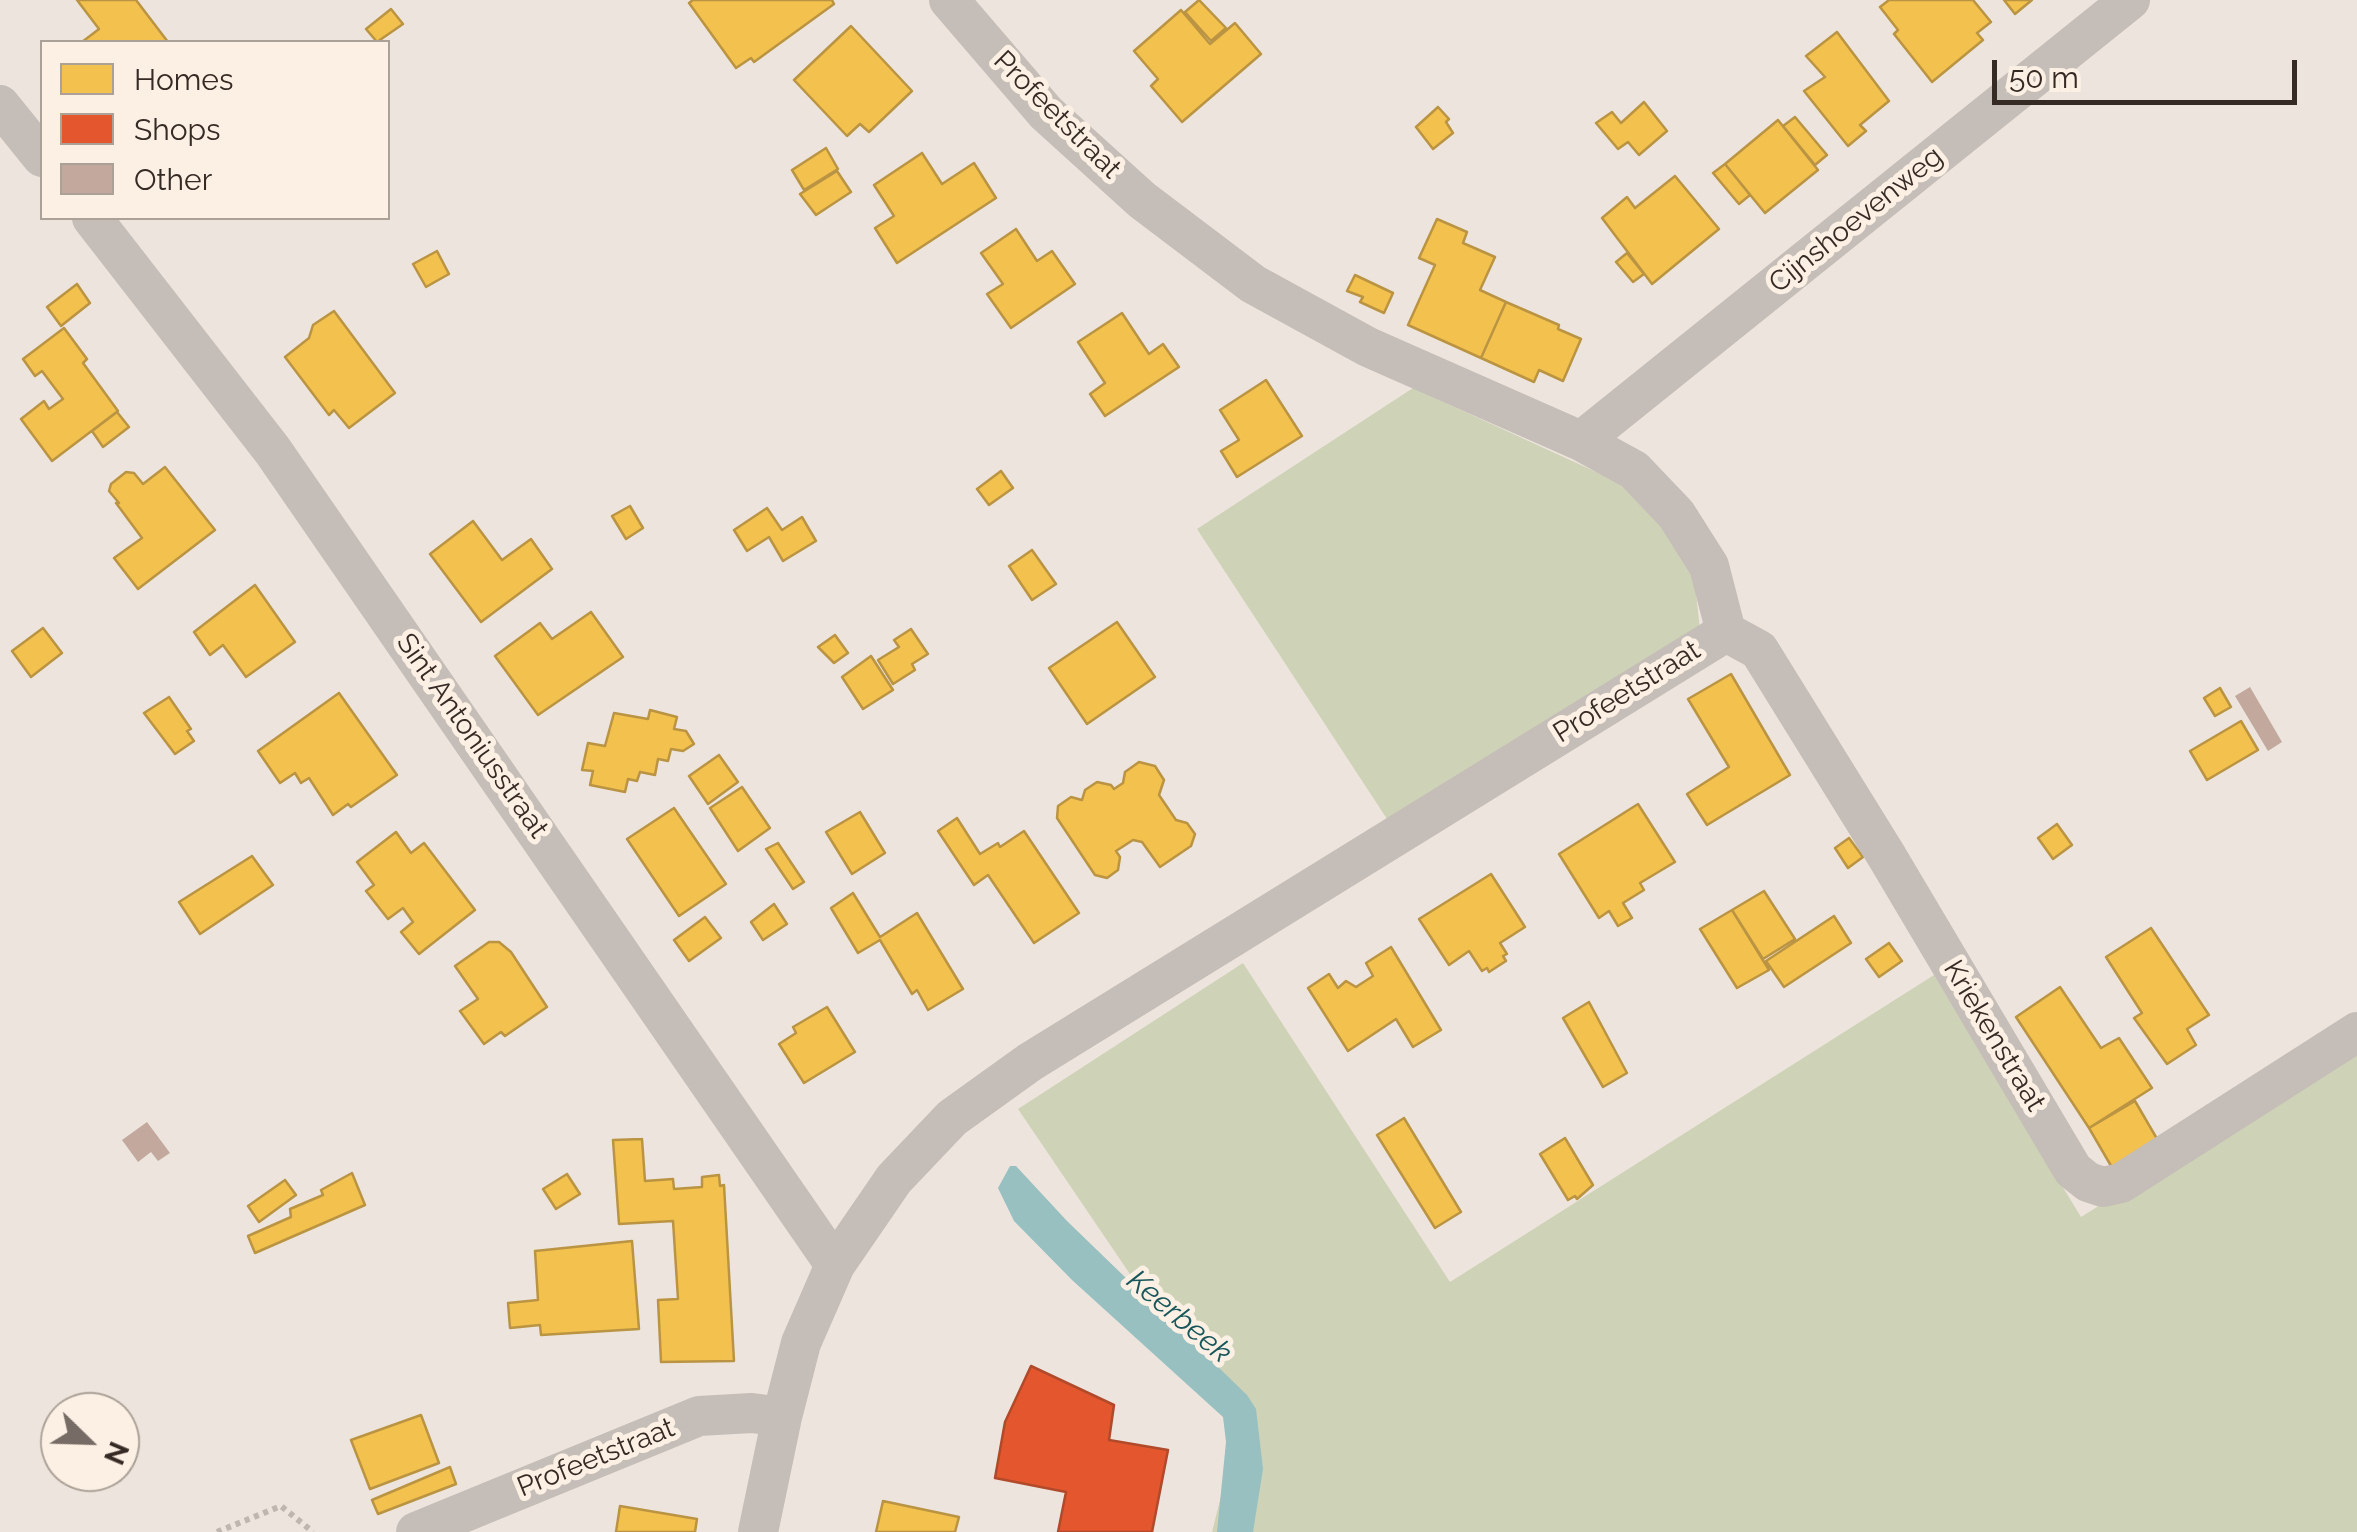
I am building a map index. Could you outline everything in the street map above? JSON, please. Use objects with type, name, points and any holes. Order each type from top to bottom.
[{"type":"street","name":"Profeetstraat","points":[[758,1532],[801,1343],[835,1265],[894,1178],[952,1118],[1030,1062],[1726,632],[1709,566],[1676,514],[1634,470],[1581,441],[1368,347],[1254,284],[1142,200],[1046,113],[948,0]]},
{"type":"street","name":"Cijnshoevenweg","points":[[1581,441],[2130,0]]},
{"type":"street","points":[[0,105],[40,155]]},
{"type":"street","name":"Sint Antoniusstraat","points":[[94,220],[273,451],[835,1265]]},
{"type":"street","name":"Kriekenstraat","points":[[1726,632],[1759,650],[1896,871],[2073,1170],[2088,1182],[2103,1187],[2121,1183],[2357,1032]]},
{"type":"street","name":"Profeetstraat","points":[[416,1532],[699,1416],[752,1413],[782,1417]]},
{"type":"path","points":[[217,1532],[281,1506],[313,1532]]},
{"type":"green space","points":[[1413,388],[1618,482],[1661,526],[1694,574],[1700,630],[1389,822],[1197,529]]},
{"type":"green space","points":[[1243,963],[1450,1282],[1934,975],[2081,1217],[2357,1045],[2357,1532],[1212,1532],[1237,1432],[1018,1109]]},
{"type":"water","points":[[1010,1166],[1016,1166],[1067,1221],[1247,1395],[1256,1409],[1263,1469],[1253,1532],[1217,1532],[1226,1442],[1223,1417],[1072,1280],[1014,1221],[998,1188]]},
{"type":"building: Homes","points":[[77,0],[136,0],[166,40],[85,40],[99,29]]},
{"type":"building: Homes","points":[[832,0],[834,4],[754,62],[751,58],[736,68],[689,3]]},
{"type":"building: Homes","points":[[1199,0],[1226,28],[1211,41],[1185,12]]},
{"type":"building: Homes","points":[[1889,0],[1973,0],[1991,22],[1977,33],[1983,40],[1932,82],[1894,34],[1898,30],[1880,7]]},
{"type":"building: Homes","points":[[2004,0],[2032,0],[2015,14]]},
{"type":"building: Homes","points":[[391,9],[403,24],[380,40],[366,29]]},
{"type":"building: Homes","points":[[1181,10],[1210,44],[1235,23],[1261,54],[1182,122],[1151,86],[1158,79],[1134,51]]},
{"type":"building: Homes","points":[[851,26],[912,91],[869,132],[860,124],[847,136],[794,80]]},
{"type":"building: Homes","points":[[1837,32],[1889,101],[1860,125],[1866,131],[1848,146],[1804,91],[1825,77],[1806,56]]},
{"type":"building: Homes","points":[[1644,102],[1667,131],[1639,155],[1628,142],[1618,149],[1596,123],[1612,112],[1621,123]]},
{"type":"building: Homes","points":[[1438,107],[1449,119],[1446,122],[1453,133],[1433,149],[1416,127]]},
{"type":"building: Homes","points":[[1795,117],[1827,155],[1815,165],[1783,126]]},
{"type":"building: Homes","points":[[1778,120],[1818,170],[1765,213],[1725,164]]},
{"type":"building: Homes","points":[[826,148],[838,169],[804,190],[792,170]]},
{"type":"building: Homes","points":[[922,153],[942,184],[974,163],[996,198],[897,263],[875,228],[894,216],[874,185]]},
{"type":"building: Homes","points":[[1725,164],[1750,195],[1739,204],[1713,173]]},
{"type":"building: Homes","points":[[837,171],[851,192],[816,215],[800,194]]},
{"type":"building: Homes","points":[[1675,176],[1719,229],[1652,284],[1602,218],[1627,197],[1635,208]]},
{"type":"building: Homes","points":[[1437,219],[1467,232],[1463,243],[1495,257],[1480,290],[1506,302],[1481,358],[1408,325],[1435,265],[1419,258]]},
{"type":"building: Homes","points":[[1016,229],[1037,261],[1052,251],[1075,284],[1011,328],[987,294],[1003,284],[981,253]]},
{"type":"building: Homes","points":[[437,251],[449,274],[426,287],[413,264]]},
{"type":"building: Homes","points":[[1627,253],[1644,274],[1633,282],[1616,262]]},
{"type":"building: Homes","points":[[1355,275],[1393,293],[1384,313],[1360,302],[1363,297],[1347,291]]},
{"type":"building: Homes","points":[[77,284],[90,303],[61,326],[47,307]]},
{"type":"building: Homes","points":[[1506,302],[1581,339],[1563,381],[1539,370],[1534,382],[1481,358]]},
{"type":"building: Homes","points":[[334,311],[395,393],[349,428],[334,410],[329,415],[285,357],[309,338],[313,325]]},
{"type":"building: Homes","points":[[1122,313],[1149,354],[1163,344],[1179,367],[1105,416],[1090,394],[1105,383],[1078,342]]},
{"type":"building: Homes","points":[[64,328],[87,359],[83,363],[118,411],[52,461],[21,419],[44,401],[49,409],[63,399],[42,371],[35,376],[23,359]]},
{"type":"building: Homes","points":[[1266,380],[1302,436],[1237,477],[1221,451],[1239,440],[1220,410]]},
{"type":"building: Homes","points":[[117,412],[129,427],[103,447],[92,431]]},
{"type":"building: Homes","points":[[165,467],[215,530],[138,589],[114,558],[142,538],[109,491],[111,484],[126,472],[134,473],[143,484]]},
{"type":"building: Homes","points":[[1001,471],[1013,488],[989,505],[977,489]]},
{"type":"building: Homes","points":[[630,506],[643,528],[626,539],[612,516]]},
{"type":"building: Homes","points":[[767,508],[782,530],[802,517],[816,541],[783,561],[769,537],[747,551],[734,530]]},
{"type":"building: Homes","points":[[473,521],[502,560],[531,539],[552,569],[481,622],[430,554]]},
{"type":"building: Homes","points":[[1032,550],[1056,584],[1032,600],[1009,566]]},
{"type":"building: Homes","points":[[255,585],[295,642],[246,677],[223,645],[210,655],[194,632]]},
{"type":"building: Homes","points":[[591,612],[623,657],[538,715],[495,656],[540,623],[552,639]]},
{"type":"building: Homes","points":[[1117,622],[1155,677],[1087,724],[1049,668]]},
{"type":"building: Homes","points":[[43,628],[62,653],[31,677],[12,651]]},
{"type":"building: Homes","points":[[911,629],[928,654],[912,664],[915,670],[893,684],[878,660],[899,647],[894,640]]},
{"type":"building: Homes","points":[[835,635],[848,653],[834,663],[818,647]]},
{"type":"building: Homes","points":[[871,656],[893,690],[863,709],[842,677]]},
{"type":"building: Homes","points":[[1731,674],[1790,775],[1707,825],[1687,794],[1729,767],[1688,699]]},
{"type":"building: Homes","points":[[2220,688],[2231,707],[2215,716],[2204,698]]},
{"type":"building: Homes","points":[[339,693],[397,775],[333,815],[309,778],[301,783],[295,773],[280,783],[258,751]]},
{"type":"building: Homes","points":[[169,697],[191,729],[187,731],[194,741],[175,754],[144,713]]},
{"type":"building: Homes","points":[[650,710],[677,717],[674,729],[686,731],[694,744],[683,751],[671,749],[668,761],[658,759],[655,775],[640,772],[637,781],[628,779],[625,792],[590,785],[593,771],[582,770],[588,743],[605,746],[614,713],[648,719]]},
{"type":"building: Homes","points":[[2241,721],[2258,750],[2207,780],[2190,751]]},
{"type":"building: Homes","points":[[719,755],[738,782],[708,804],[689,776]]},
{"type":"building: Homes","points":[[1139,762],[1155,766],[1164,780],[1159,795],[1176,820],[1187,823],[1195,834],[1191,846],[1160,867],[1142,842],[1133,840],[1116,851],[1120,857],[1118,870],[1107,878],[1095,875],[1057,818],[1058,806],[1071,797],[1082,800],[1085,790],[1097,782],[1114,789],[1123,783],[1125,772]]},
{"type":"building: Homes","points":[[742,787],[770,828],[738,851],[710,808]]},
{"type":"building: Homes","points":[[1638,804],[1675,862],[1640,883],[1644,890],[1623,903],[1632,918],[1618,926],[1609,911],[1599,918],[1559,854]]},
{"type":"building: Homes","points":[[674,808],[726,884],[679,916],[627,839]]},
{"type":"building: Homes","points":[[860,812],[885,853],[852,874],[826,832]]},
{"type":"building: Homes","points":[[957,818],[980,854],[998,843],[1000,847],[1024,831],[1079,913],[1034,943],[988,875],[974,885],[938,831]]},
{"type":"building: Homes","points":[[2057,824],[2072,845],[2053,859],[2038,838]]},
{"type":"building: Homes","points":[[396,832],[411,853],[424,843],[475,910],[419,954],[401,932],[413,922],[403,908],[388,919],[366,891],[374,885],[357,862]]},
{"type":"building: Homes","points":[[1849,838],[1863,857],[1848,868],[1835,848]]},
{"type":"building: Homes","points":[[778,843],[804,882],[793,889],[766,849]]},
{"type":"building: Homes","points":[[252,856],[273,885],[200,934],[179,902]]},
{"type":"building: Homes","points":[[1491,874],[1525,927],[1500,943],[1507,954],[1503,956],[1506,961],[1489,972],[1487,968],[1482,971],[1469,951],[1449,965],[1419,919]]},
{"type":"building: Homes","points":[[1764,891],[1795,939],[1763,959],[1732,910]]},
{"type":"building: Homes","points":[[853,893],[880,937],[917,913],[963,989],[928,1010],[917,990],[912,994],[880,940],[858,953],[831,908]]},
{"type":"building: Homes","points":[[774,904],[787,924],[763,940],[751,922]]},
{"type":"building: Homes","points":[[1732,910],[1769,970],[1737,988],[1700,929]]},
{"type":"building: Homes","points":[[1834,916],[1851,943],[1784,987],[1766,961]]},
{"type":"building: Homes","points":[[705,917],[721,938],[689,961],[674,940]]},
{"type":"building: Homes","points":[[2151,928],[2209,1015],[2187,1029],[2196,1045],[2167,1064],[2134,1018],[2142,1013],[2106,957]]},
{"type":"building: Homes","points":[[489,942],[499,942],[511,952],[547,1007],[505,1036],[501,1032],[484,1044],[460,1011],[478,999],[455,966]]},
{"type":"building: Homes","points":[[1889,943],[1902,961],[1879,977],[1866,959]]},
{"type":"building: Homes","points":[[1391,947],[1441,1030],[1413,1047],[1396,1019],[1348,1051],[1308,988],[1329,974],[1338,988],[1346,981],[1356,987],[1373,976],[1366,963]]},
{"type":"building: Homes","points":[[2060,987],[2101,1048],[2119,1038],[2152,1088],[2089,1128],[2016,1017]]},
{"type":"building: Homes","points":[[1589,1002],[1627,1073],[1603,1087],[1563,1018]]},
{"type":"building: Homes","points":[[827,1007],[855,1052],[804,1083],[779,1044],[796,1033],[793,1027]]},
{"type":"building: Homes","points":[[2135,1101],[2160,1144],[2114,1171],[2089,1128]]},
{"type":"building: Homes","points":[[1404,1118],[1461,1212],[1435,1228],[1377,1135]]},
{"type":"building: Homes","points":[[1565,1138],[1593,1185],[1577,1199],[1575,1196],[1568,1200],[1540,1154]]},
{"type":"building: Homes","points":[[642,1139],[645,1181],[673,1179],[674,1189],[702,1187],[702,1177],[719,1175],[720,1186],[724,1185],[734,1361],[661,1362],[658,1300],[678,1299],[673,1221],[619,1224],[613,1140]]},
{"type":"building: Homes","points":[[352,1173],[365,1205],[255,1253],[248,1236],[291,1217],[290,1209],[323,1195],[321,1190]]},
{"type":"building: Homes","points":[[567,1174],[580,1194],[556,1209],[543,1189]]},
{"type":"building: Homes","points":[[285,1180],[296,1195],[259,1222],[248,1206]]},
{"type":"building: Homes","points":[[632,1241],[639,1329],[541,1335],[540,1325],[510,1328],[508,1303],[538,1300],[535,1251]]},
{"type":"building: Homes","points":[[421,1415],[439,1463],[370,1489],[351,1440]]},
{"type":"building: Homes","points":[[450,1467],[456,1484],[378,1514],[372,1500]]},
{"type":"building: Homes","points":[[883,1501],[959,1517],[955,1532],[876,1532]]},
{"type":"building: Homes","points":[[620,1506],[697,1519],[695,1532],[616,1532]]},
{"type":"building: Shops","points":[[1031,1366],[1114,1405],[1109,1440],[1168,1450],[1152,1532],[1058,1532],[1066,1492],[995,1478],[1005,1422]]},
{"type":"building: Other","points":[[2250,687],[2282,742],[2268,751],[2235,696]]},
{"type":"building: Other","points":[[147,1122],[170,1153],[158,1161],[151,1152],[138,1162],[122,1140]]},
{"type":"water label","name":"Keerbeek","points":[[1179,1317]]}]
